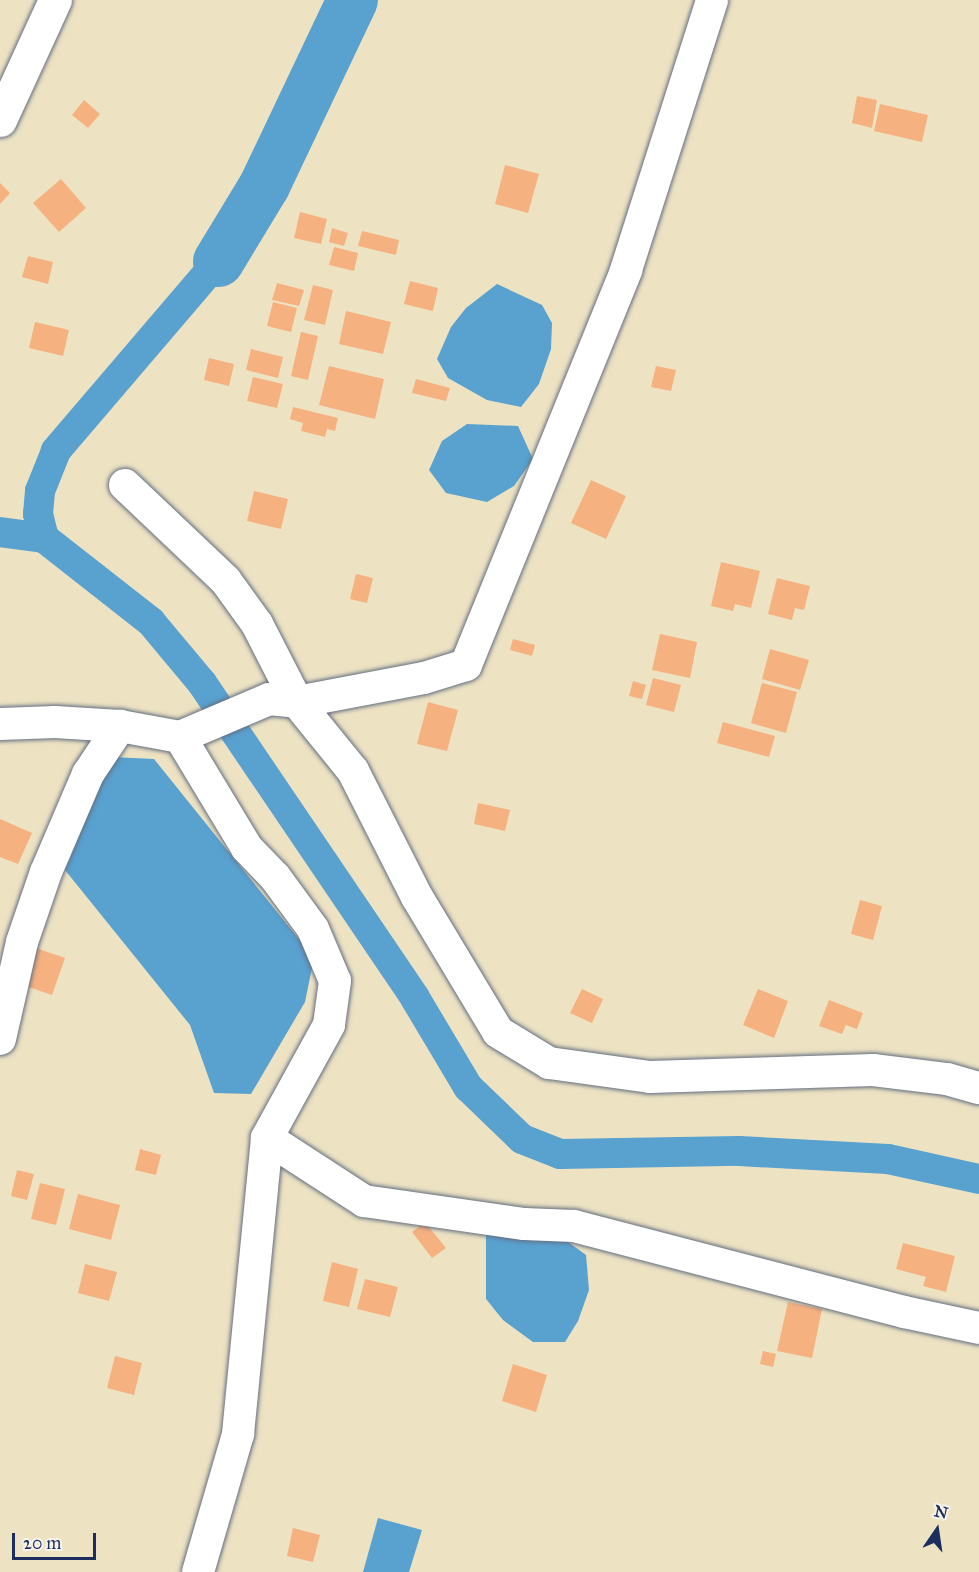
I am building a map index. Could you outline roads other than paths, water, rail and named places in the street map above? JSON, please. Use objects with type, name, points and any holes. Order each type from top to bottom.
[{"type":"street","points":[[0,120],[55,0]]},
{"type":"street","points":[[0,724],[55,722],[120,726],[180,737],[283,700],[424,678],[466,665],[626,270],[712,0]]},
{"type":"street","points":[[125,485],[226,581],[257,624],[283,700],[353,771],[417,897],[498,1032],[549,1063],[650,1077],[873,1070],[947,1079],[979,1088]]},
{"type":"street","points":[[0,1039],[22,942],[46,872],[88,774],[120,726]]},
{"type":"street","points":[[180,737],[247,848],[275,877],[313,929],[334,981],[329,1025],[267,1138],[238,1434],[198,1572]]},
{"type":"street","points":[[267,1138],[364,1201],[524,1224],[574,1226],[904,1312],[979,1328]]},
{"type":"water","points":[[497,284],[542,305],[552,323],[551,349],[539,384],[521,407],[487,400],[448,378],[437,359],[451,327],[466,308]]},
{"type":"water","points":[[467,424],[518,426],[533,459],[514,486],[487,502],[446,493],[429,470],[442,441]]},
{"type":"water","points":[[112,757],[154,759],[314,958],[305,1002],[251,1094],[214,1093],[190,1025],[65,870]]},
{"type":"water","points":[[543,1233],[560,1236],[586,1255],[589,1290],[578,1321],[565,1342],[533,1342],[503,1320],[486,1299],[486,1235]]},
{"type":"water","points":[[378,1518],[422,1530],[409,1572],[363,1572]]},
{"type":"waterway","points":[[218,261],[264,185],[352,0]]},
{"type":"waterway","points":[[218,261],[56,451],[40,491],[38,514],[44,538],[151,622],[202,683],[415,998],[468,1087],[522,1139],[560,1154],[739,1151],[888,1159],[979,1179]]},
{"type":"waterway","points":[[0,532],[44,538]]}]
